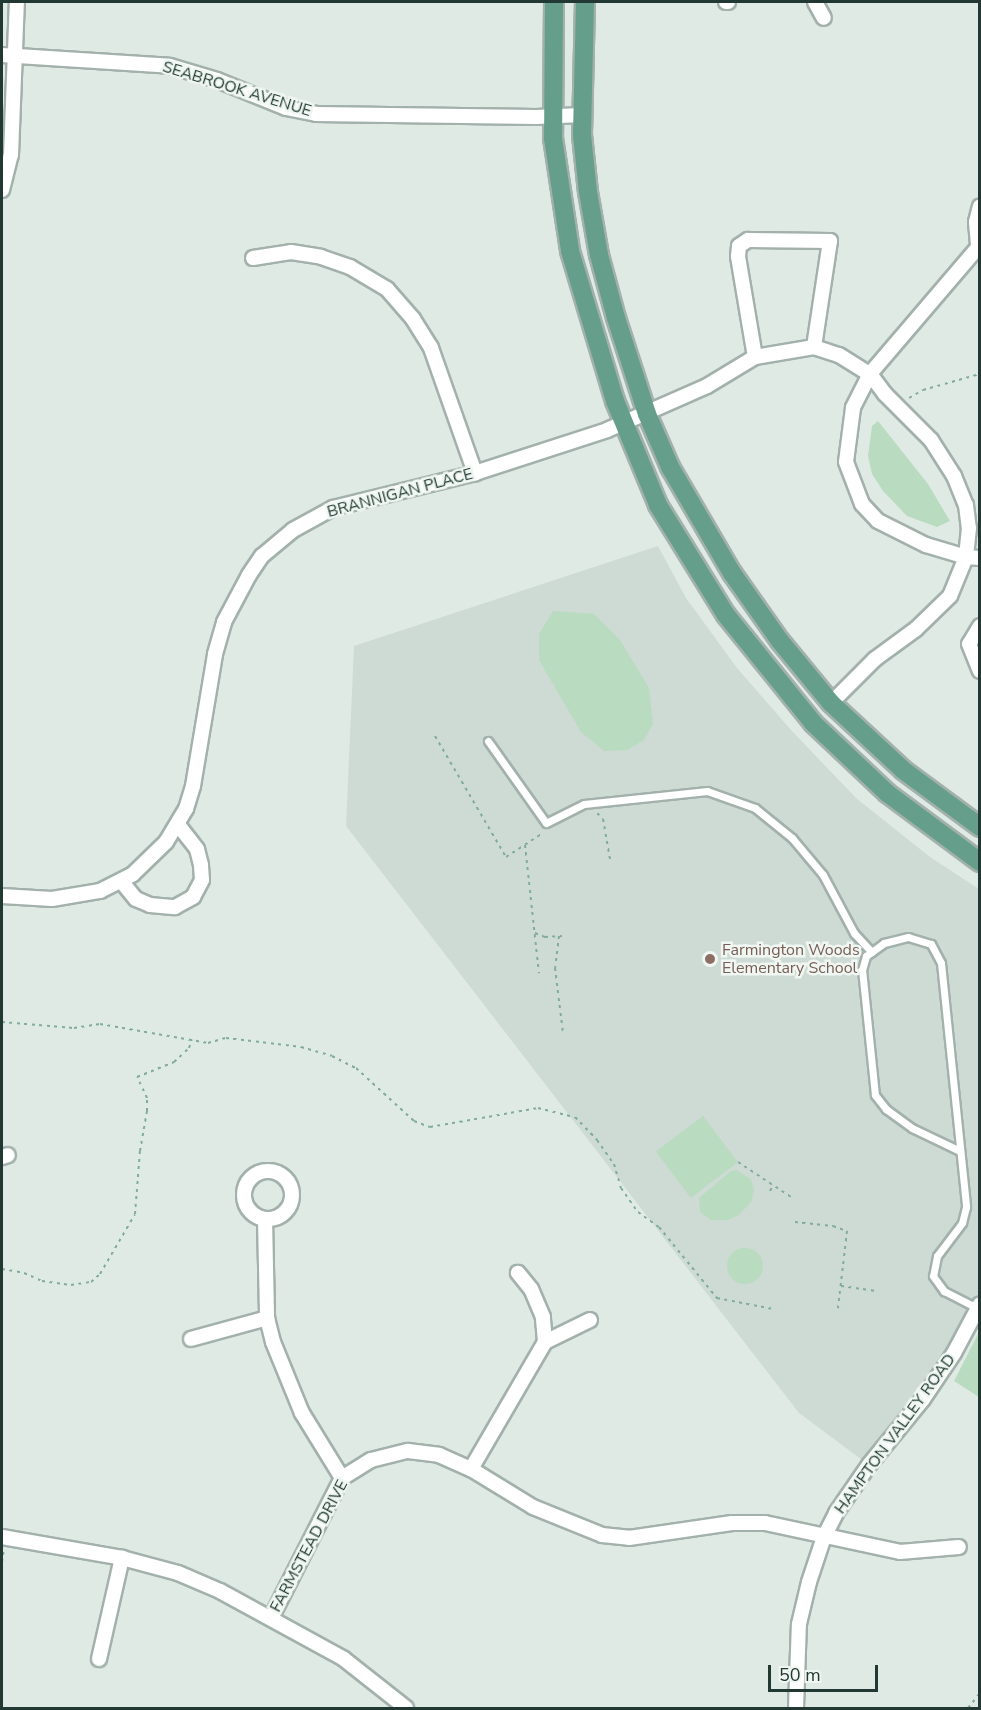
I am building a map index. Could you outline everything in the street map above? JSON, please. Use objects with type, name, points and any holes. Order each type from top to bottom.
[{"type":"main road","points":[[554,2],[553,116],[561,203],[570,251],[603,368],[623,423],[658,505],[726,615],[769,672],[813,723],[887,794],[980,862]]},
{"type":"main road","points":[[585,2],[582,115],[588,192],[600,255],[616,318],[647,414],[684,492],[732,573],[780,641],[831,703],[903,770],[980,827]]},
{"type":"street","points":[[2,190],[11,155],[17,2]]},
{"type":"street","points":[[815,2],[824,18]]},
{"type":"street","name":"SEABROOK AVENUE","points":[[2,55],[170,66],[217,80],[286,108],[316,114],[582,115]]},
{"type":"street","points":[[973,557],[926,545],[878,521],[862,504],[846,462],[853,408],[870,374],[979,245],[976,222],[980,206]]},
{"type":"street","points":[[814,347],[830,241],[748,240],[739,246],[738,256],[754,357],[814,347],[839,355],[870,374],[931,440],[954,476],[966,505],[973,557],[950,596],[933,615],[875,659],[831,703]]},
{"type":"street","points":[[253,258],[291,252],[321,257],[350,267],[387,289],[413,319],[431,348],[475,473]]},
{"type":"street","name":"BRANNIGAN PLACE","points":[[2,896],[52,899],[100,891],[122,882],[141,867],[178,825],[193,786],[216,646],[229,611],[262,556],[292,530],[333,508],[475,473],[540,454],[623,423],[707,386],[754,357]]},
{"type":"street","points":[[980,626],[969,644],[980,671]]},
{"type":"street","points":[[122,882],[136,899],[150,906],[175,907],[193,897],[202,880],[201,865],[197,849],[178,825]]},
{"type":"street","points":[[265,1219],[267,1318],[302,1413],[342,1478]]},
{"type":"street","points":[[518,1273],[531,1289],[543,1317],[545,1342]]},
{"type":"street","name":"HAMPTON VALLEY ROAD","points":[[796,1708],[799,1624],[809,1582],[824,1537],[836,1513],[869,1465],[936,1381],[954,1353],[978,1306]]},
{"type":"street","points":[[191,1339],[267,1318]]},
{"type":"street","points":[[471,1469],[545,1342],[590,1320]]},
{"type":"street","name":"FARMSTEAD DRIVE","points":[[271,1618],[342,1478],[371,1460],[408,1451],[439,1455],[471,1469],[533,1507],[602,1535],[629,1538],[732,1523],[765,1523],[900,1552],[959,1547]]},
{"type":"street","points":[[2,1537],[122,1558],[178,1573],[271,1618],[344,1659],[406,1708]]},
{"type":"street","points":[[99,1659],[122,1558]]},
{"type":"lane","points":[[488,741],[546,823],[584,804],[707,791],[755,807],[792,838],[823,875],[854,933],[872,952]]},
{"type":"lane","points":[[960,1151],[912,1128],[886,1109],[875,1095],[862,970],[866,956],[884,943],[908,937],[931,944],[941,963],[966,1207],[962,1223],[937,1256],[933,1276],[944,1291],[978,1306]]},
{"type":"path","points":[[898,406],[923,390],[980,374]]},
{"type":"path","points":[[435,736],[506,857],[544,833]]},
{"type":"path","points":[[595,810],[603,819],[610,859]]},
{"type":"path","points":[[525,845],[539,973]]},
{"type":"path","points":[[535,933],[545,938],[561,936],[555,968],[563,1033]]},
{"type":"path","points":[[2,1022],[74,1028],[100,1024],[208,1043],[226,1038],[301,1047],[332,1056],[356,1068],[414,1121],[430,1128],[538,1107],[575,1117],[597,1140],[614,1164],[621,1188],[638,1212],[659,1227],[717,1298],[773,1309]]},
{"type":"path","points":[[2,1269],[71,1285],[92,1282],[100,1274],[135,1214],[140,1151],[147,1111],[147,1098],[137,1077],[174,1062],[189,1048],[192,1039]]},
{"type":"path","points":[[738,1162],[791,1197]]},
{"type":"path","points":[[770,1191],[773,1185]]},
{"type":"path","points":[[795,1221],[833,1226],[847,1231],[838,1308]]},
{"type":"path","points":[[841,1286],[875,1291]]},
{"type":"path","points":[[968,1708],[980,1693]]},
{"type":"shaded area","points":[[658,546],[686,598],[737,668],[792,731],[856,798],[930,857],[979,889],[979,1304],[954,1353],[869,1465],[799,1413],[346,826],[354,646]]},
{"type":"green space","points":[[878,421],[928,484],[950,521],[937,527],[907,516],[883,491],[872,474],[868,456],[872,426]]},
{"type":"green space","points":[[553,611],[594,614],[620,640],[649,688],[653,724],[644,740],[627,750],[604,751],[581,732],[539,660],[539,634]]},
{"type":"green space","points":[[703,1116],[738,1162],[691,1198],[656,1152]]},
{"type":"green space","points":[[736,1170],[751,1179],[754,1190],[751,1202],[739,1215],[728,1220],[711,1220],[700,1212],[699,1198],[731,1171]]},
{"type":"green space","points":[[745,1248],[758,1253],[763,1266],[758,1279],[745,1284],[732,1279],[727,1266],[732,1253]]},
{"type":"green space","points":[[979,1332],[979,1397],[954,1381]]},
{"type":"place","name":"Farmington Woods Elementary School","points":[[710,959]]}]
